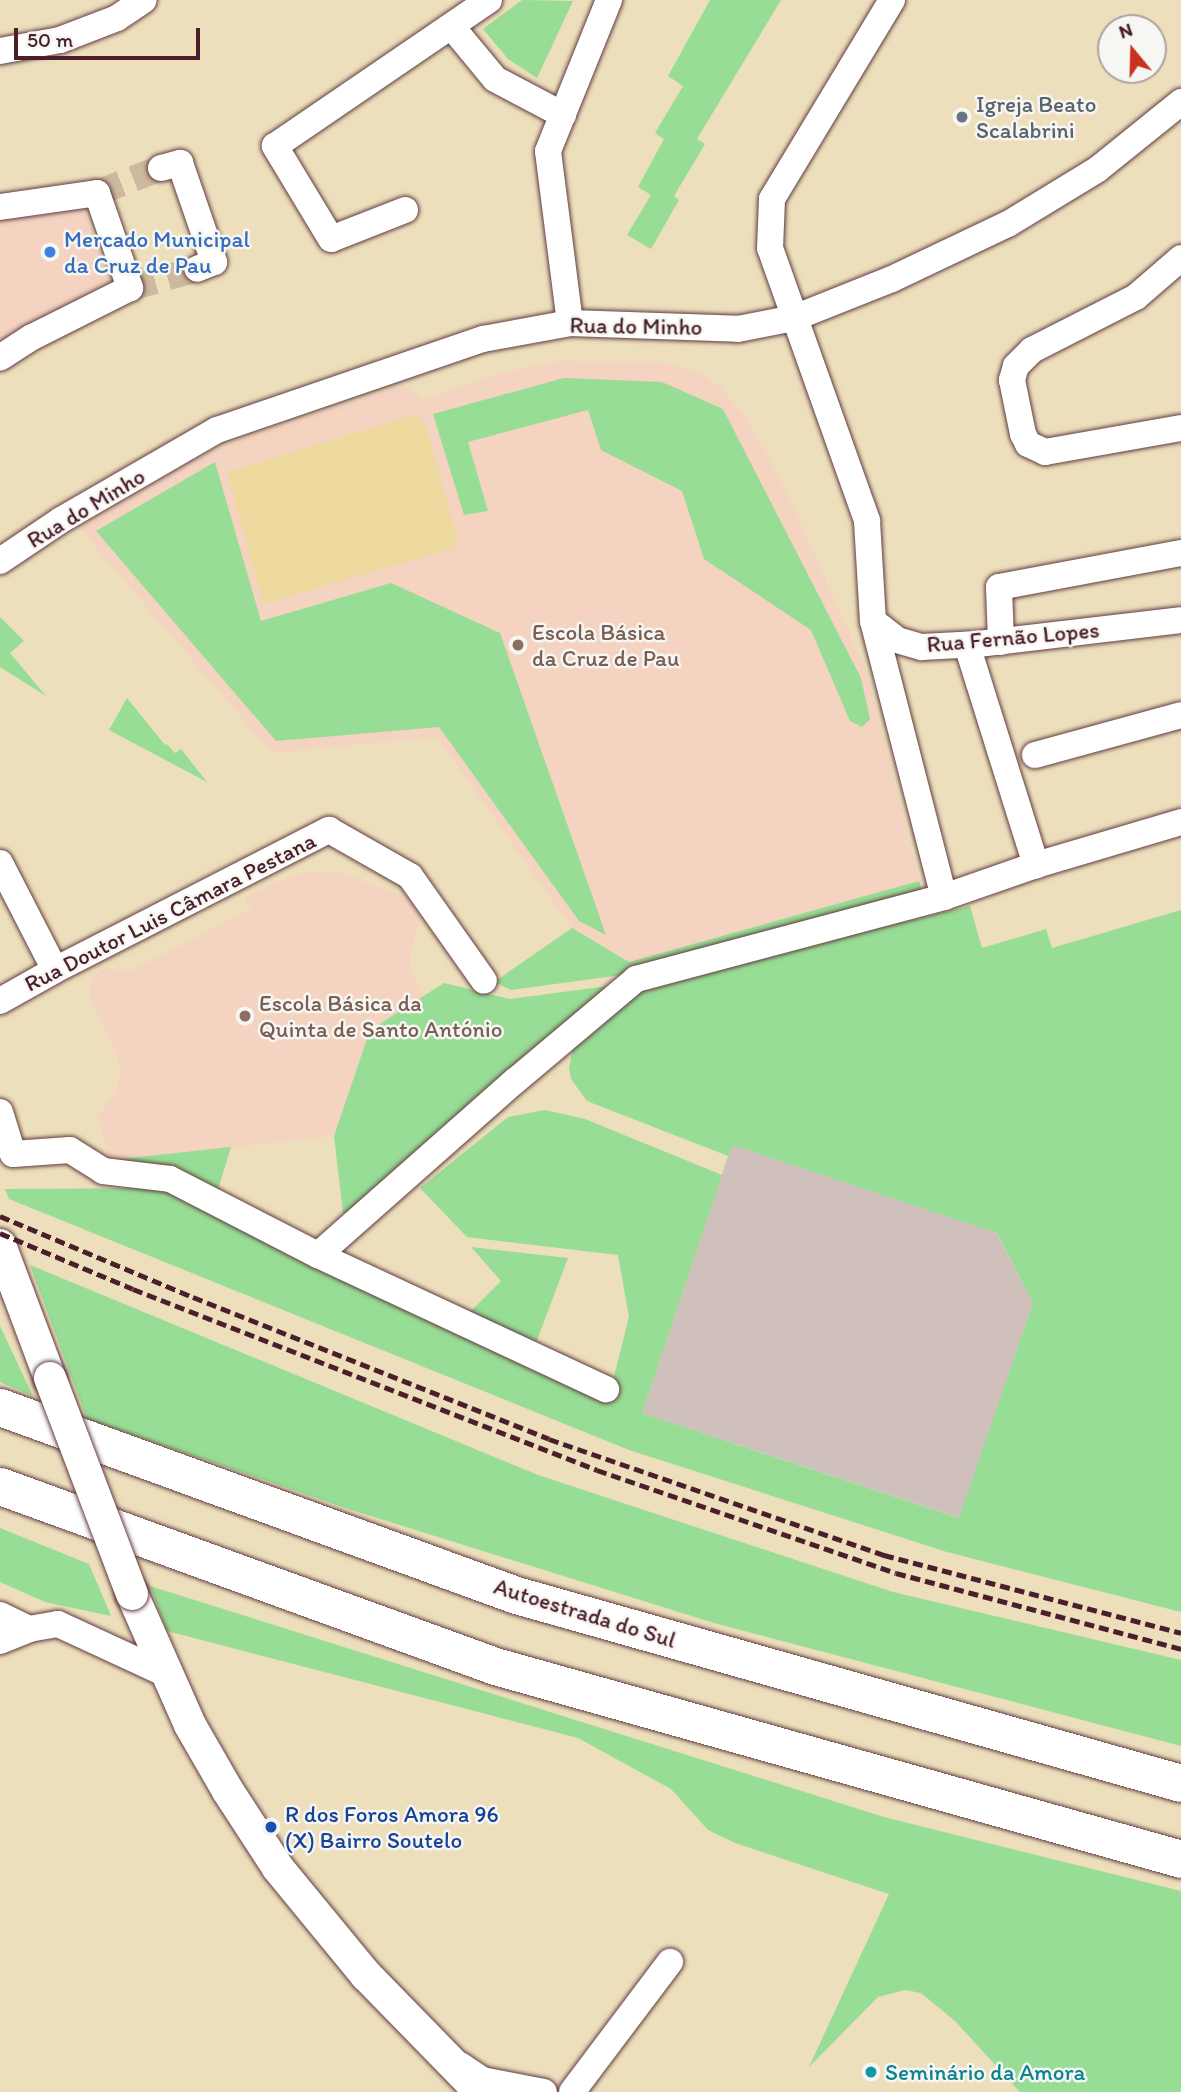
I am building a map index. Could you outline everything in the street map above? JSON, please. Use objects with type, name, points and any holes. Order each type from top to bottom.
[{"type":"highway","name":"Autoestrada do Sul","points":[[0,1407],[516,1595],[1181,1783]]},
{"type":"highway","points":[[0,1486],[495,1666],[1181,1859]]},
{"type":"main road","points":[[3,1252],[132,1594],[190,1726],[278,1868],[366,1975],[480,2092]]},
{"type":"street","points":[[0,51],[60,40],[117,18],[144,0]]},
{"type":"street","points":[[405,210],[331,239],[275,146],[489,0]]},
{"type":"street","points":[[570,323],[548,151],[609,0]]},
{"type":"street","points":[[892,0],[772,199],[770,248],[867,521],[873,621],[944,897]]},
{"type":"street","points":[[452,27],[495,79],[563,115]]},
{"type":"street","name":"Rua do Minho","points":[[0,561],[61,520],[217,430],[483,339],[570,323],[738,329],[794,318],[892,279],[1008,224],[1098,169],[1181,102]]},
{"type":"street","points":[[161,168],[180,163],[214,262],[197,269]]},
{"type":"street","points":[[0,207],[97,193],[130,288],[32,337],[0,358]]},
{"type":"street","points":[[1181,258],[1136,297],[1032,350],[1016,366],[1012,380],[1023,434],[1035,449],[1056,452],[1181,428]]},
{"type":"street","points":[[1001,642],[999,587],[1181,553]]},
{"type":"street","name":"Rua Fernão Lopes","points":[[873,621],[897,640],[922,647],[1001,642],[1181,620]]},
{"type":"street","points":[[967,645],[1036,865]]},
{"type":"street","points":[[1035,755],[1181,715]]},
{"type":"street","points":[[317,1255],[636,979],[944,897],[1036,865],[1181,822]]},
{"type":"street","name":"Rua Doutor Luis Câmara Pestana","points":[[0,1001],[328,830],[410,876],[484,981]]},
{"type":"street","points":[[0,863],[55,970]]},
{"type":"street","points":[[0,1112],[13,1154],[70,1150],[103,1171],[170,1179],[317,1255],[607,1389]]},
{"type":"street","points":[[0,1615],[29,1629]]},
{"type":"street","points":[[0,1641],[29,1629],[58,1624],[166,1674]]},
{"type":"street","points":[[572,2092],[670,1962]]},
{"type":"street","points":[[443,2054],[482,2080],[544,2092]]},
{"type":"shaded area","name":"Mercado Municipal da Cruz de Pau","points":[[82,207],[112,285],[0,353],[0,218],[16,218]]},
{"type":"shaded area","name":"Escola Básica da Cruz de Pau","points":[[562,361],[658,362],[684,367],[704,375],[720,387],[747,418],[786,491],[866,670],[919,881],[629,962],[572,928],[437,737],[272,753],[80,529],[172,472],[236,440],[404,385],[422,400],[499,373]]},
{"type":"shaded area","name":"Escola Básica da Quinta de Santo António","points":[[337,871],[403,896],[415,906],[419,921],[409,962],[411,971],[425,995],[370,1030],[334,1136],[111,1160],[97,1118],[115,1093],[120,1076],[119,1061],[90,997],[90,982],[95,974],[105,968],[130,971],[251,909],[245,897],[278,881],[309,872]]},
{"type":"shaded area","points":[[732,1144],[996,1232],[1033,1303],[960,1518],[642,1413]]},
{"type":"green space","points":[[522,0],[573,1],[537,78],[508,59],[483,29]]},
{"type":"green space","points":[[710,0],[781,0],[697,139],[705,144],[674,196],[679,200],[651,249],[627,235],[651,195],[638,187],[664,139],[655,133],[683,86],[668,76]]},
{"type":"green space","points":[[564,378],[662,382],[723,409],[861,678],[870,719],[862,727],[850,721],[811,630],[704,559],[682,491],[601,450],[588,410],[468,442],[488,511],[464,515],[433,414]]},
{"type":"green space","points":[[215,462],[261,621],[391,583],[500,633],[606,935],[579,921],[439,727],[276,741],[96,531]]},
{"type":"green space","points":[[0,617],[24,641],[10,653],[46,696],[0,667]]},
{"type":"green space","points":[[127,698],[165,745],[175,753],[181,749],[207,782],[109,730]]},
{"type":"green space","points":[[919,881],[924,897],[636,973],[511,990],[494,982],[572,928],[629,962]]},
{"type":"green space","points":[[970,906],[982,948],[1046,929],[1052,948],[1181,910],[1181,1612],[947,1552],[629,1450],[9,1199],[5,1189],[168,1188],[609,1396],[629,1317],[618,1255],[467,1237],[420,1188],[508,1117],[545,1110],[585,1119],[722,1175],[642,1413],[959,1518],[1033,1303],[997,1233],[733,1145],[728,1156],[587,1101],[571,1079],[569,1068],[573,1047],[641,986]]},
{"type":"green space","points":[[444,983],[510,999],[623,984],[361,1211],[343,1213],[334,1136],[370,1030]]},
{"type":"green space","points":[[231,1147],[216,1196],[111,1160]]},
{"type":"green space","points":[[471,1247],[568,1258],[533,1351],[462,1320],[501,1281]]},
{"type":"green space","points":[[30,1265],[538,1475],[893,1592],[1181,1660],[1181,1746],[714,1623],[345,1508],[87,1419]]},
{"type":"green space","points":[[0,1326],[33,1396],[0,1382]]},
{"type":"green space","points":[[0,1528],[89,1564],[111,1616],[45,1602],[0,1582]]},
{"type":"green space","points":[[150,1586],[884,1817],[1181,1891],[1181,2092],[1020,2092],[955,2021],[921,1993],[905,1990],[878,1997],[809,2067],[889,1894],[735,1843],[708,1830],[671,1789],[578,1738],[167,1631]]},
{"type":"sand","points":[[414,415],[425,423],[457,536],[454,548],[263,604],[227,472]]},
{"type":"tunnel","points":[[97,193],[161,168]]},
{"type":"tunnel","points":[[130,288],[197,269]]},
{"type":"railway","points":[[0,1216],[193,1297],[549,1439],[884,1555],[1181,1633]]},
{"type":"railway","points":[[0,1233],[133,1289],[597,1470],[896,1573],[1181,1649]]},
{"type":"place","name":"Igreja Beato Scalabrini","points":[[962,117]]},
{"type":"place","name":"Mercado Municipal da Cruz de Pau","points":[[50,252]]},
{"type":"place","name":"Escola Básica da Cruz de Pau","points":[[518,645]]},
{"type":"place","name":"Escola Básica da Quinta de Santo António","points":[[245,1016]]},
{"type":"place","name":"R dos Foros Amora 96 (X) Bairro Soutelo","points":[[271,1827]]},
{"type":"place","name":"Seminário da Amora","points":[[871,2072]]}]
